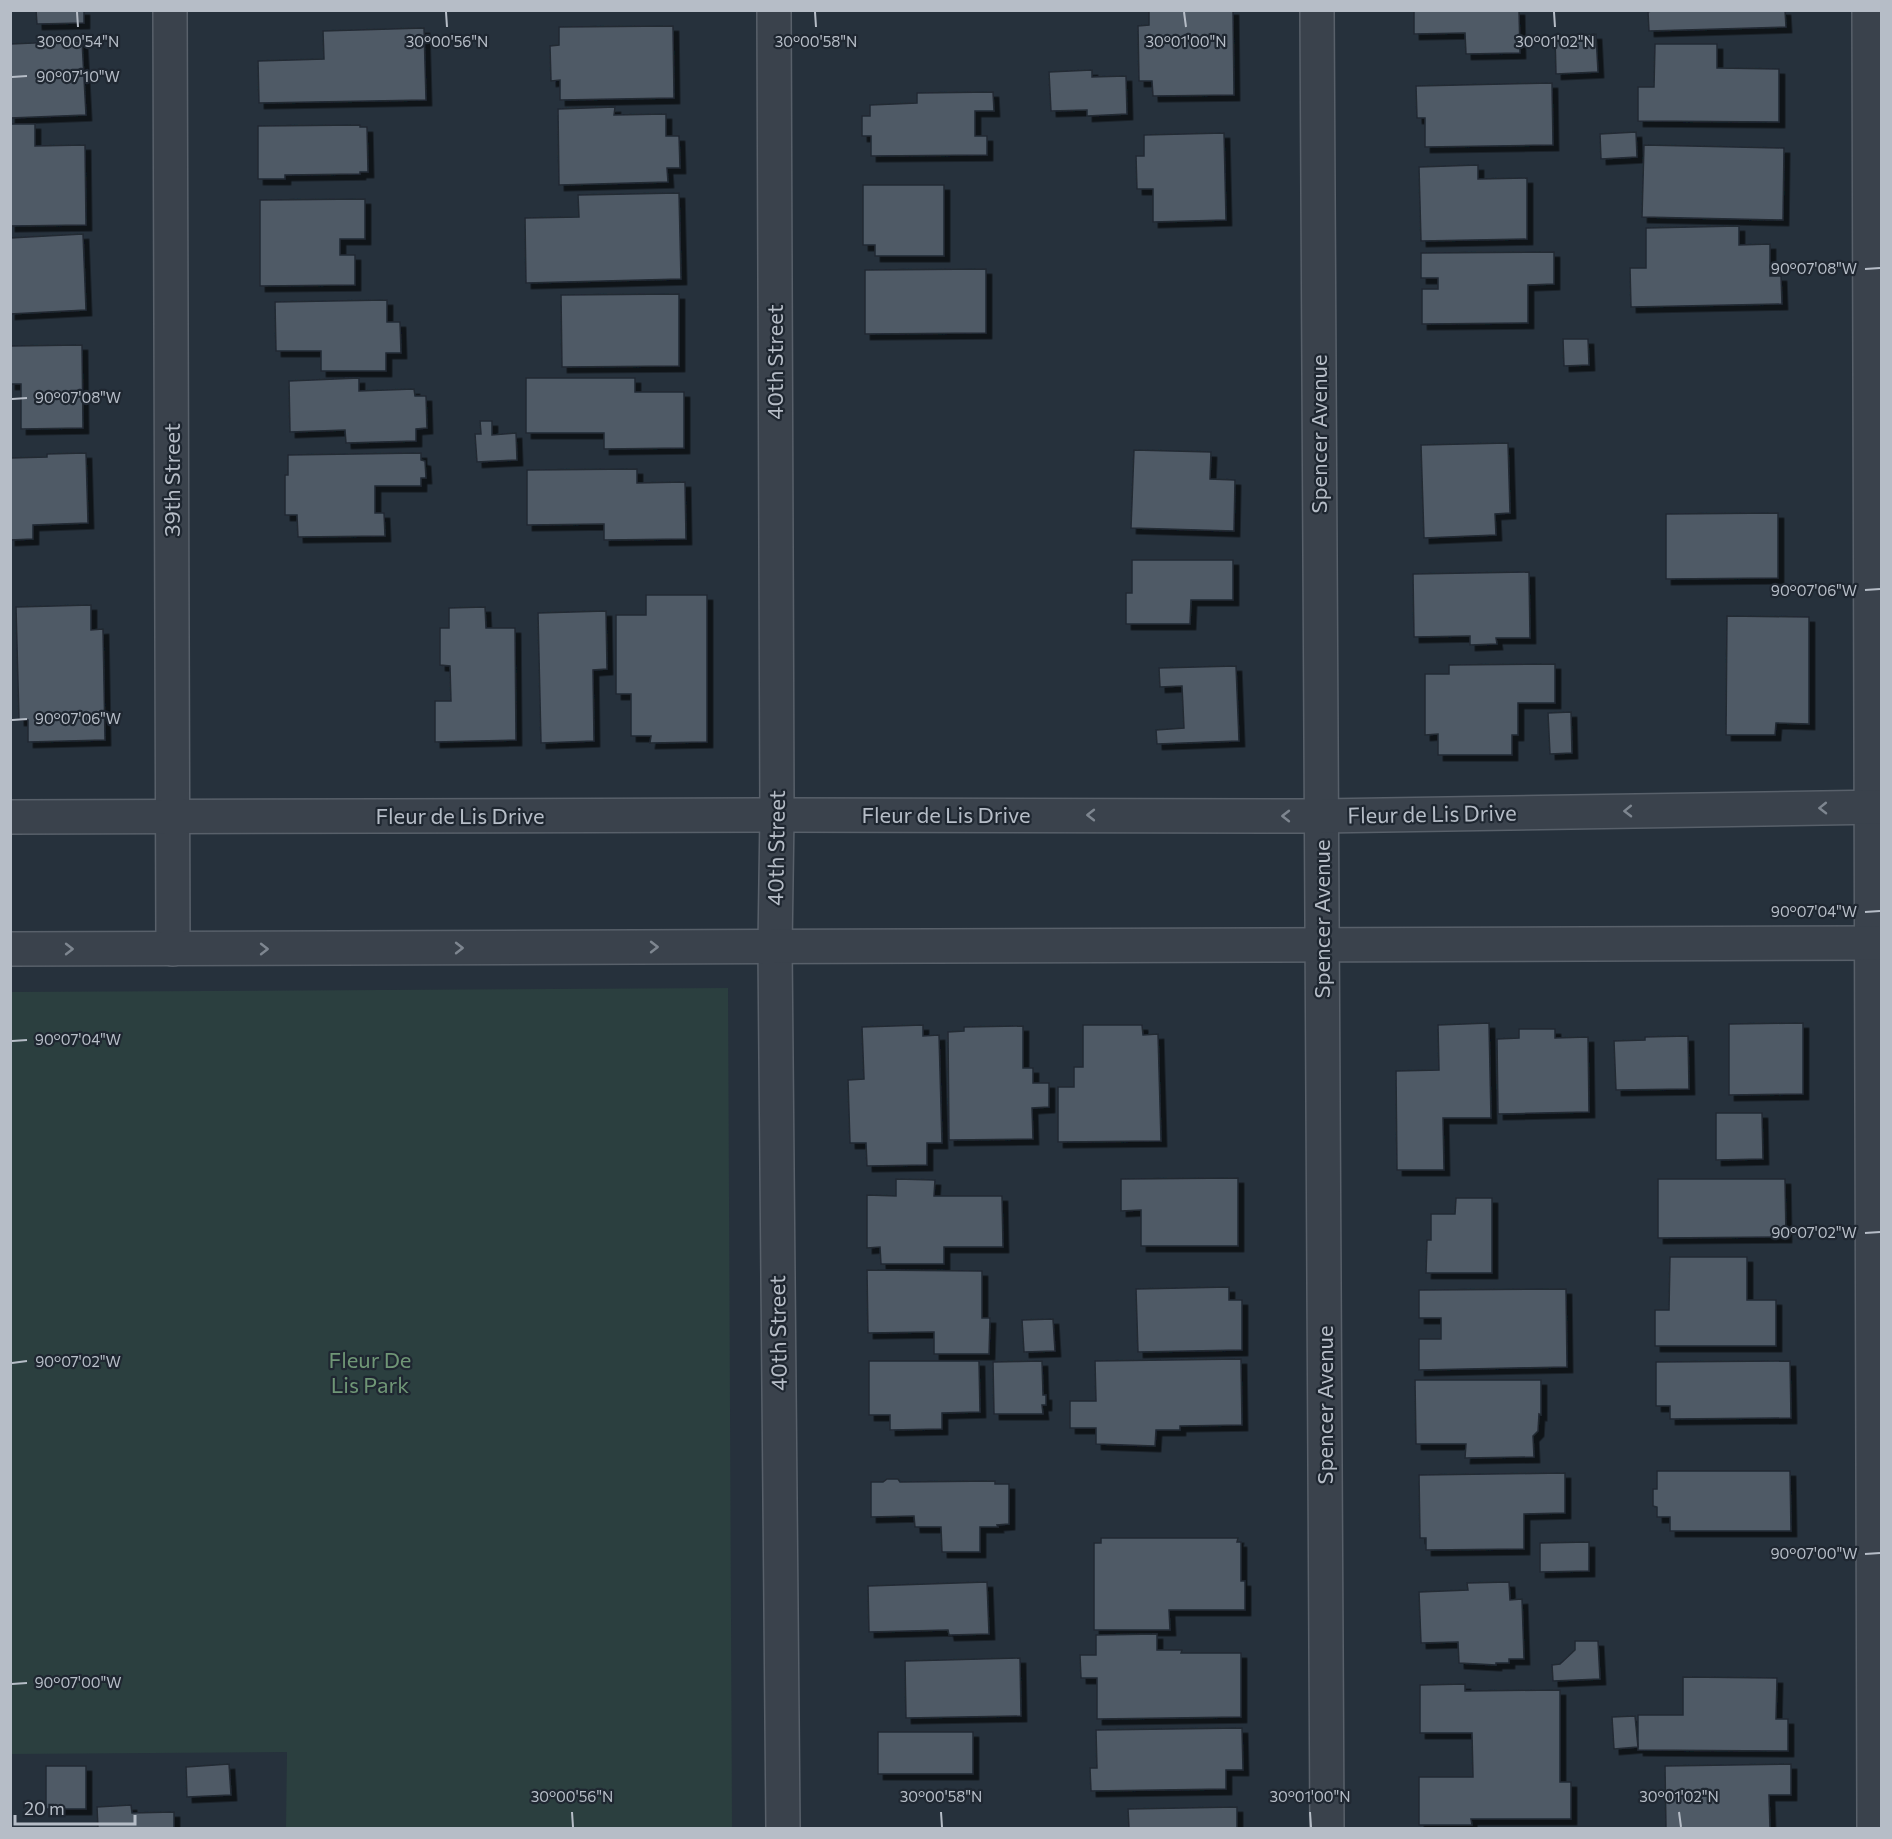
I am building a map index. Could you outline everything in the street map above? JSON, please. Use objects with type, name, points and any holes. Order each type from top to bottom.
[{"type":"street","name":"39th Street","points":[[170,10],[173,949]]},
{"type":"street","name":"40th Street","points":[[774,10],[777,815],[775,947],[783,1828]]},
{"type":"street","name":"Spencer Avenue","points":[[1317,10],[1327,1828]]},
{"type":"street","points":[[1869,10],[1876,807],[1874,1828]]},
{"type":"street","name":"Fleur de Lis Drive","points":[[10,817],[1321,816],[1876,807]]},
{"type":"street","points":[[10,949],[1876,944]]},
{"type":"green space","name":"Fleur De Lis Park","points":[[728,988],[732,1828],[286,1828],[287,1752],[11,1754],[11,992]]},
{"type":"building","points":[[36,10],[84,10],[84,23],[37,24]]},
{"type":"building","points":[[1149,10],[1233,10],[1234,95],[1153,96],[1152,81],[1139,81],[1138,26],[1149,25]]},
{"type":"building","points":[[1414,10],[1519,10],[1520,53],[1466,54],[1465,33],[1414,34]]},
{"type":"building","points":[[1654,10],[1785,10],[1786,27],[1649,31],[1648,12]]},
{"type":"building","points":[[673,26],[674,98],[560,100],[560,80],[551,81],[550,46],[559,45],[559,27]]},
{"type":"building","points":[[424,28],[426,100],[259,103],[258,61],[324,59],[323,31]]},
{"type":"building","points":[[1596,34],[1598,72],[1556,74],[1555,36]]},
{"type":"building","points":[[82,41],[86,115],[10,118],[10,44]]},
{"type":"building","points":[[1655,44],[1717,44],[1717,68],[1779,69],[1779,122],[1638,121],[1638,87],[1654,87]]},
{"type":"building","points":[[1092,70],[1092,77],[1126,76],[1127,114],[1087,116],[1087,110],[1051,111],[1049,72]]},
{"type":"building","points":[[1552,83],[1553,145],[1425,147],[1425,118],[1417,118],[1416,86]]},
{"type":"building","points":[[993,92],[994,111],[975,111],[975,136],[987,136],[987,155],[871,156],[871,136],[862,136],[862,116],[870,116],[870,105],[917,103],[917,93]]},
{"type":"building","points":[[615,107],[614,115],[666,114],[666,136],[679,136],[680,168],[667,168],[668,182],[559,185],[558,109]]},
{"type":"building","points":[[10,124],[35,124],[35,146],[85,145],[86,225],[10,226]]},
{"type":"building","points":[[360,125],[360,127],[367,127],[368,172],[285,175],[285,179],[258,179],[258,126]]},
{"type":"building","points":[[1636,132],[1637,157],[1601,159],[1600,134]]},
{"type":"building","points":[[1224,133],[1226,220],[1153,222],[1153,189],[1137,189],[1136,156],[1144,156],[1144,135]]},
{"type":"building","points":[[1644,145],[1784,148],[1783,220],[1642,217]]},
{"type":"building","points":[[1478,165],[1478,179],[1527,178],[1527,239],[1421,241],[1419,167]]},
{"type":"building","points":[[863,185],[944,185],[944,256],[875,256],[875,245],[863,245]]},
{"type":"building","points":[[679,193],[681,279],[526,283],[525,218],[579,217],[578,195]]},
{"type":"building","points":[[365,199],[365,239],[340,239],[340,255],[355,255],[355,285],[260,286],[260,200]]},
{"type":"building","points":[[1739,226],[1739,245],[1770,244],[1770,276],[1781,276],[1782,304],[1631,307],[1630,268],[1646,268],[1646,228]]},
{"type":"building","points":[[83,234],[86,310],[10,314],[10,238]]},
{"type":"building","points":[[1554,252],[1554,284],[1528,285],[1528,323],[1422,324],[1422,289],[1438,289],[1438,278],[1421,278],[1421,253]]},
{"type":"building","points":[[986,269],[986,333],[865,334],[865,270]]},
{"type":"building","points":[[679,294],[679,366],[562,367],[561,295]]},
{"type":"building","points":[[387,300],[387,322],[400,322],[401,353],[386,353],[386,371],[321,371],[321,351],[276,351],[275,302]]},
{"type":"building","points":[[1563,339],[1588,339],[1589,365],[1564,366]]},
{"type":"building","points":[[82,345],[83,428],[21,429],[21,384],[10,384],[10,346]]},
{"type":"building","points":[[359,378],[359,391],[414,389],[415,396],[426,396],[427,428],[416,429],[416,441],[346,443],[345,430],[290,432],[289,381]]},
{"type":"building","points":[[526,378],[635,378],[635,392],[684,392],[684,448],[604,449],[604,433],[526,433]]},
{"type":"building","points":[[480,421],[492,421],[492,435],[516,433],[517,460],[477,462],[475,434],[481,434]]},
{"type":"building","points":[[1508,443],[1510,513],[1495,514],[1496,535],[1424,538],[1421,445]]},
{"type":"building","points":[[1134,450],[1211,452],[1210,479],[1235,480],[1234,531],[1131,528]]},
{"type":"building","points":[[86,453],[88,523],[33,525],[33,539],[10,540],[10,458]]},
{"type":"building","points":[[421,453],[421,460],[425,461],[426,478],[421,478],[421,486],[375,486],[375,513],[384,513],[385,536],[298,537],[297,515],[285,515],[285,475],[288,475],[288,455]]},
{"type":"building","points":[[637,469],[637,483],[685,482],[686,539],[604,540],[604,524],[527,525],[527,470]]},
{"type":"building","points":[[1778,513],[1778,578],[1666,579],[1666,514]]},
{"type":"building","points":[[1132,560],[1233,560],[1233,600],[1191,600],[1190,624],[1126,624],[1126,593],[1132,593]]},
{"type":"building","points":[[1529,572],[1530,638],[1496,638],[1497,644],[1470,645],[1470,636],[1414,637],[1413,574]]},
{"type":"building","points":[[646,595],[707,595],[707,742],[650,743],[651,736],[631,736],[631,694],[616,694],[616,615],[646,615]]},
{"type":"building","points":[[91,605],[91,630],[103,629],[105,740],[28,742],[28,720],[19,720],[16,607]]},
{"type":"building","points":[[485,607],[486,628],[515,628],[516,740],[435,742],[435,701],[451,701],[450,666],[440,665],[440,628],[449,628],[449,608]]},
{"type":"building","points":[[606,611],[607,669],[593,670],[594,741],[541,743],[538,613]]},
{"type":"building","points":[[1727,616],[1809,617],[1809,724],[1776,723],[1775,735],[1726,735]]},
{"type":"building","points":[[1555,664],[1555,703],[1518,703],[1518,735],[1512,735],[1512,755],[1438,755],[1438,734],[1425,735],[1425,674],[1449,674],[1449,665]]},
{"type":"building","points":[[1236,666],[1239,741],[1157,744],[1156,730],[1184,728],[1182,686],[1160,687],[1159,668]]},
{"type":"building","points":[[1571,712],[1572,753],[1550,754],[1548,713]]},
{"type":"building","points":[[1489,1023],[1491,1118],[1443,1118],[1444,1170],[1397,1170],[1396,1071],[1439,1070],[1438,1025]]},
{"type":"building","points":[[1803,1023],[1803,1094],[1729,1095],[1729,1024]]},
{"type":"building","points":[[923,1025],[923,1036],[939,1035],[942,1143],[927,1143],[927,1165],[867,1166],[866,1143],[850,1143],[848,1080],[864,1079],[862,1027]]},
{"type":"building","points":[[1083,1025],[1142,1025],[1143,1035],[1158,1034],[1161,1141],[1058,1142],[1058,1087],[1074,1087],[1074,1067],[1083,1067]]},
{"type":"building","points":[[1023,1026],[1023,1068],[1033,1068],[1033,1083],[1049,1083],[1049,1107],[1032,1108],[1033,1139],[949,1140],[948,1032],[964,1031],[964,1027]]},
{"type":"building","points":[[1519,1029],[1555,1029],[1555,1038],[1588,1037],[1589,1112],[1498,1114],[1497,1039],[1519,1038]]},
{"type":"building","points":[[1688,1036],[1689,1089],[1616,1090],[1614,1041],[1645,1040],[1645,1037]]},
{"type":"building","points":[[1716,1113],[1762,1113],[1763,1159],[1716,1160]]},
{"type":"building","points":[[1238,1178],[1238,1246],[1141,1246],[1141,1210],[1121,1211],[1121,1179]]},
{"type":"building","points":[[896,1179],[935,1180],[934,1196],[1002,1196],[1003,1247],[944,1247],[944,1264],[881,1264],[880,1247],[867,1248],[867,1195],[896,1196]]},
{"type":"building","points":[[1658,1179],[1785,1179],[1786,1237],[1658,1238]]},
{"type":"building","points":[[1456,1198],[1492,1198],[1492,1273],[1426,1273],[1427,1240],[1431,1240],[1431,1214],[1455,1214]]},
{"type":"building","points":[[1670,1257],[1747,1257],[1747,1300],[1776,1300],[1776,1346],[1655,1346],[1655,1310],[1669,1310]]},
{"type":"building","points":[[867,1270],[982,1271],[982,1318],[990,1318],[989,1354],[934,1354],[934,1332],[868,1333]]},
{"type":"building","points":[[1229,1287],[1229,1300],[1242,1300],[1242,1350],[1138,1352],[1136,1289]]},
{"type":"building","points":[[1566,1289],[1567,1367],[1419,1370],[1419,1339],[1441,1339],[1441,1318],[1419,1318],[1419,1290]]},
{"type":"building","points":[[1053,1319],[1055,1351],[1024,1352],[1022,1320]]},
{"type":"building","points":[[1241,1359],[1242,1425],[1180,1426],[1180,1430],[1156,1430],[1155,1446],[1096,1444],[1096,1428],[1070,1428],[1070,1401],[1096,1401],[1095,1361]]},
{"type":"building","points":[[869,1361],[979,1361],[980,1412],[942,1413],[942,1429],[890,1430],[890,1415],[869,1415]]},
{"type":"building","points":[[1042,1361],[1043,1395],[1046,1395],[1046,1405],[1042,1405],[1043,1414],[994,1414],[993,1362]]},
{"type":"building","points":[[1790,1361],[1791,1418],[1670,1419],[1670,1406],[1656,1406],[1656,1362]]},
{"type":"building","points":[[1415,1380],[1541,1380],[1541,1415],[1539,1414],[1538,1431],[1533,1436],[1534,1457],[1465,1458],[1466,1444],[1416,1444]]},
{"type":"building","points":[[1657,1471],[1790,1471],[1791,1531],[1670,1531],[1670,1517],[1657,1517],[1657,1507],[1653,1506],[1653,1489],[1657,1489]]},
{"type":"building","points":[[1565,1473],[1565,1513],[1524,1514],[1524,1549],[1426,1550],[1426,1538],[1420,1538],[1419,1475]]},
{"type":"building","points":[[887,1479],[898,1479],[900,1482],[995,1481],[995,1484],[1009,1484],[1009,1524],[997,1525],[998,1527],[980,1527],[980,1552],[942,1552],[941,1527],[915,1527],[914,1516],[871,1517],[871,1482],[883,1482]]},
{"type":"building","points":[[1101,1538],[1238,1538],[1237,1542],[1241,1542],[1241,1581],[1245,1581],[1245,1610],[1169,1610],[1170,1630],[1094,1630],[1094,1543],[1101,1543]]},
{"type":"building","points":[[1589,1542],[1589,1571],[1540,1572],[1540,1543]]},
{"type":"building","points":[[987,1582],[989,1634],[949,1635],[948,1630],[869,1632],[868,1586]]},
{"type":"building","points":[[1509,1582],[1510,1600],[1522,1599],[1524,1659],[1509,1659],[1509,1663],[1496,1663],[1496,1665],[1459,1663],[1458,1642],[1421,1643],[1419,1592],[1468,1590],[1467,1583]]},
{"type":"building","points":[[1157,1634],[1157,1650],[1182,1650],[1181,1653],[1241,1653],[1241,1717],[1097,1719],[1097,1678],[1081,1678],[1080,1655],[1096,1655],[1096,1635]]},
{"type":"building","points":[[1575,1641],[1598,1641],[1600,1679],[1553,1681],[1552,1665],[1560,1664],[1575,1650]]},
{"type":"building","points":[[1020,1658],[1021,1716],[906,1718],[905,1661]]},
{"type":"building","points":[[1683,1677],[1777,1678],[1776,1719],[1788,1719],[1788,1751],[1638,1750],[1638,1715],[1683,1715]]},
{"type":"building","points":[[1465,1684],[1465,1691],[1560,1690],[1560,1782],[1571,1782],[1571,1819],[1471,1819],[1472,1825],[1419,1825],[1419,1777],[1473,1777],[1472,1733],[1420,1733],[1420,1685]]},
{"type":"building","points":[[1635,1716],[1638,1747],[1614,1749],[1612,1717]]},
{"type":"building","points":[[1242,1728],[1243,1770],[1226,1770],[1226,1789],[1091,1791],[1090,1768],[1097,1768],[1096,1730]]},
{"type":"building","points":[[878,1732],[973,1732],[973,1774],[878,1774]]},
{"type":"building","points":[[229,1764],[231,1795],[187,1797],[186,1767]]},
{"type":"building","points":[[1791,1764],[1791,1795],[1769,1795],[1770,1828],[1666,1828],[1665,1766]]},
{"type":"building","points":[[46,1766],[86,1766],[86,1809],[46,1809]]},
{"type":"building","points":[[131,1805],[132,1813],[174,1812],[174,1828],[98,1828],[97,1807]]},
{"type":"building","points":[[1237,1807],[1237,1828],[1129,1828],[1128,1809]]}]
